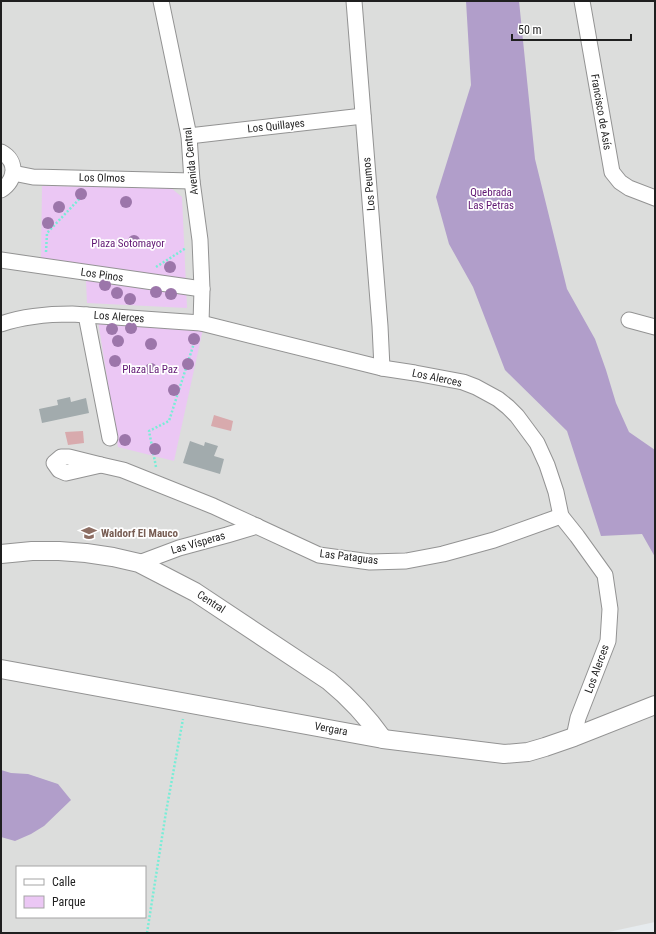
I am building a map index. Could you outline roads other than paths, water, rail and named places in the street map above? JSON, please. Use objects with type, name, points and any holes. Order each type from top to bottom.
[{"type":"street","name":"Avenida Central","points":[[161,1],[189,136],[192,181],[200,240],[202,290],[201,323]]},
{"type":"street","name":"Los Peumos","points":[[354,1],[364,116],[382,368]]},
{"type":"street","name":"Francisco de Asís","points":[[582,1],[612,172],[620,182],[629,188],[655,198]]},
{"type":"street","name":"Los Quillayes","points":[[189,136],[364,116]]},
{"type":"street","points":[[1,152],[10,160],[13,174],[7,186],[1,190]]},
{"type":"street","name":"Los Olmos","points":[[13,174],[33,177],[192,181]]},
{"type":"street","name":"Los Pinos","points":[[1,260],[202,290]]},
{"type":"street","name":"Los Alerces","points":[[1,324],[31,316],[51,314],[72,314],[201,323],[382,368],[463,382],[487,393],[508,407],[517,416],[537,443],[547,465],[556,492],[561,516],[605,575],[610,609],[608,641],[578,718],[574,737]]},
{"type":"street","points":[[86,315],[110,438]]},
{"type":"street","points":[[629,320],[655,327]]},
{"type":"street","name":"Las Pataguas","points":[[101,465],[122,470],[213,506],[319,555],[370,562],[406,561],[443,554],[494,540],[561,516]]},
{"type":"street","name":"Las Vísperas","points":[[139,563],[179,548],[257,526]]},
{"type":"street","name":"Central","points":[[1,554],[32,551],[59,551],[113,557],[139,563],[195,592],[329,681],[348,697],[383,739]]},
{"type":"street","name":"Vergara","points":[[1,669],[383,739],[504,754],[528,752],[546,748],[655,705]]},
{"type":"place","name":"Waldorf El Mauco","points":[[89,533]]},
{"type":"park label","name":"Quebrada Las Petras","points":[[491,198]]},
{"type":"park label","name":"Plaza Sotomayor","points":[[128,243]]},
{"type":"park label","name":"Plaza La Paz","points":[[150,369]]}]
